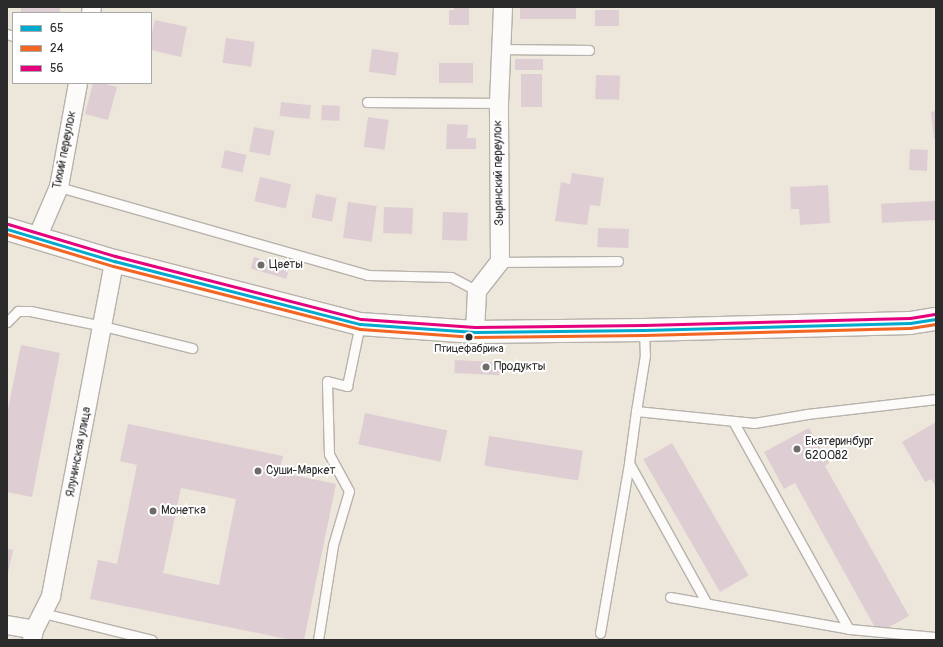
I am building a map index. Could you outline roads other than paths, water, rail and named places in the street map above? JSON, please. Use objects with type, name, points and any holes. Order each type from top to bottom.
[{"type":"main road","points":[[7,229],[114,261],[360,324],[476,332],[644,330],[910,323],[936,318]]},
{"type":"street","name":"Зырянский переулок","points":[[500,262],[498,103],[503,7]]},
{"type":"street","name":"Тихий переулок","points":[[37,238],[59,187],[78,84]]},
{"type":"street","name":"Ялунинская улица","points":[[33,635],[51,596],[103,326],[114,261]]},
{"type":"street","points":[[476,332],[477,292],[500,262]]},
{"type":"street","points":[[7,625],[33,635]]},
{"type":"lane","points":[[502,49],[589,50]]},
{"type":"lane","points":[[367,102],[498,103]]},
{"type":"lane","points":[[59,187],[367,275],[451,277],[477,292]]},
{"type":"lane","points":[[500,262],[618,261]]},
{"type":"lane","points":[[7,322],[18,312],[30,311],[103,326],[192,348]]},
{"type":"lane","points":[[318,640],[333,545],[349,491],[329,454],[327,381],[347,386],[360,324]]},
{"type":"lane","points":[[600,633],[629,463],[645,355],[644,330]]},
{"type":"lane","points":[[636,411],[754,423],[807,414],[936,400]]},
{"type":"lane","points":[[733,421],[849,628]]},
{"type":"lane","points":[[629,463],[706,602]]},
{"type":"lane","points":[[670,597],[706,602],[849,628],[936,637]]},
{"type":"lane","points":[[43,613],[152,640]]},
{"type":"place","name":"Цветы","points":[[261,265]]},
{"type":"place","name":"Птицефабрика","points":[[469,337]]},
{"type":"place","name":"Продукты","points":[[486,367]]},
{"type":"place","name":"Екатеринбург 620082","points":[[797,449]]},
{"type":"place","name":"Суши-Маркет","points":[[258,471]]},
{"type":"place","name":"Монетка","points":[[153,511]]}]
